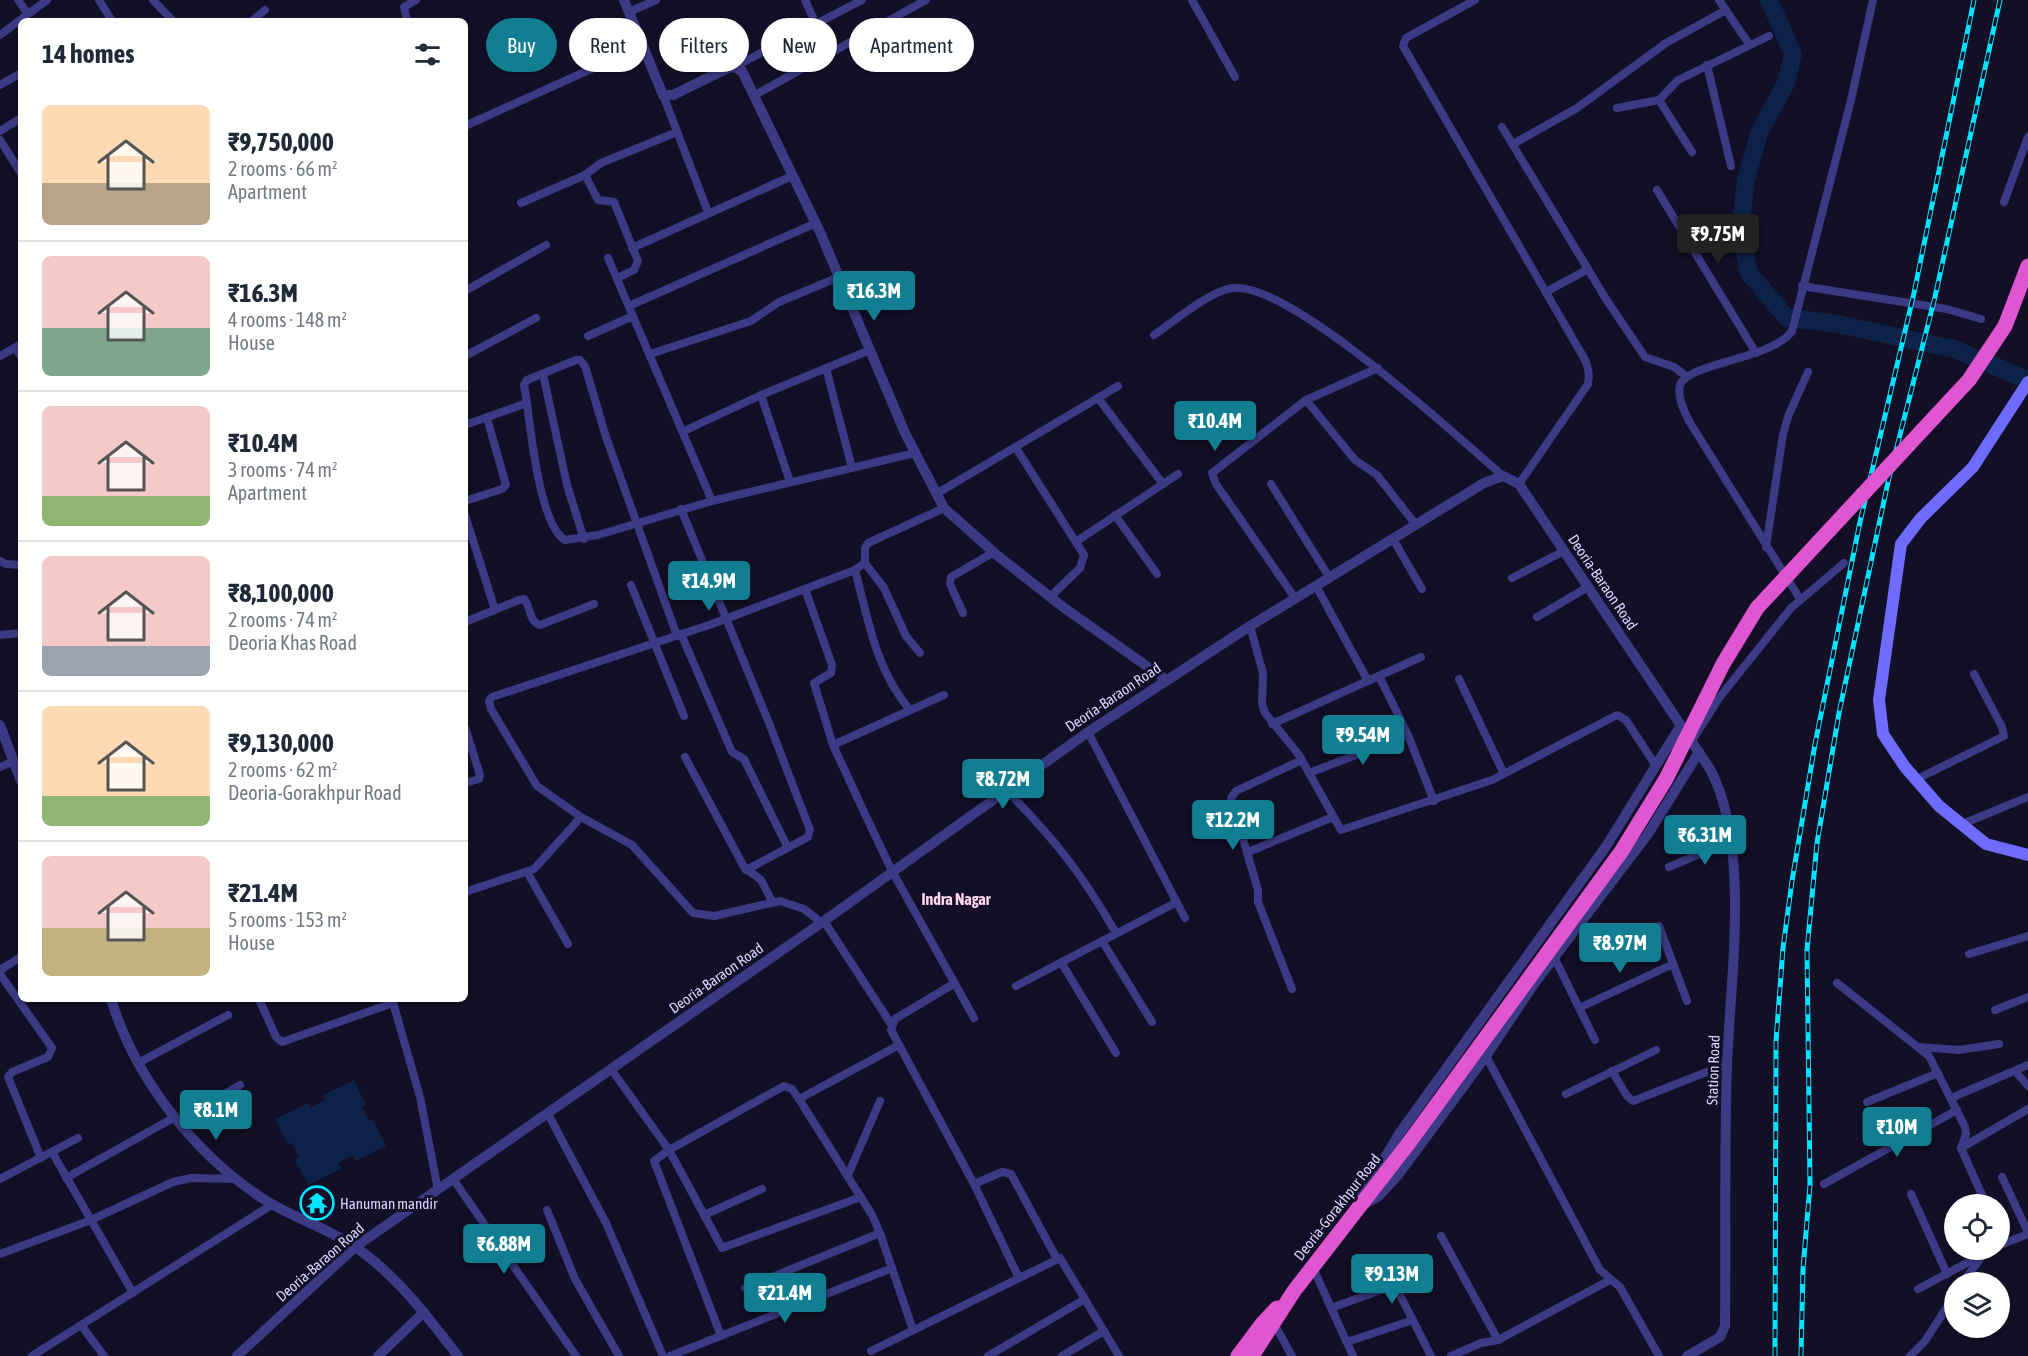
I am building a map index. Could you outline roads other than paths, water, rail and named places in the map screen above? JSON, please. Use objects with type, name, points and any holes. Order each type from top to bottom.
[{"type":"highway","name":"Deoria-Gorakhpur Road","points":[[1272,1320],[1408,1144],[1621,852],[1666,779],[1724,664],[1757,608],[1969,380],[2005,326],[2028,266]]},
{"type":"highway","points":[[1238,1356],[1272,1320]]},
{"type":"highway","points":[[1252,1356],[1272,1320]]},
{"type":"main road","points":[[2028,382],[2011,412],[1973,467],[1921,518],[1901,544],[1882,678],[1879,719],[1883,734],[1915,780],[1960,825],[1986,844],[2028,855]]},
{"type":"street","points":[[18,0],[28,14]]},
{"type":"street","points":[[22,18],[47,0]]},
{"type":"street","points":[[99,0],[110,18]]},
{"type":"street","points":[[153,0],[169,18]]},
{"type":"street","points":[[406,18],[404,7],[416,0]]},
{"type":"street","points":[[624,0],[631,18]]},
{"type":"street","points":[[629,12],[656,0]]},
{"type":"street","points":[[805,0],[813,18]]},
{"type":"street","points":[[828,18],[862,0]]},
{"type":"street","points":[[755,95],[926,0]]},
{"type":"street","points":[[1192,0],[1235,77]]},
{"type":"street","points":[[1475,0],[1406,38],[1403,46],[1589,367],[1590,375],[1588,384],[1519,484]]},
{"type":"street","points":[[1719,0],[1749,44]]},
{"type":"street","points":[[1800,599],[1689,421],[1679,392],[1686,376],[1756,353],[1785,340],[1794,323],[1851,100],[1873,0]]},
{"type":"street","points":[[256,18],[265,10]]},
{"type":"street","points":[[1513,144],[1577,108],[1658,48],[1726,10]]},
{"type":"street","points":[[0,34],[18,21]]},
{"type":"street","points":[[1617,108],[1659,100],[1678,80],[1769,36]]},
{"type":"street","points":[[647,58],[708,212]]},
{"type":"street","points":[[1707,65],[1731,166]]},
{"type":"street","points":[[468,125],[584,72]]},
{"type":"street","points":[[663,95],[673,95],[723,72]]},
{"type":"street","points":[[743,72],[816,223],[915,453],[944,508],[1050,597],[1165,679]]},
{"type":"street","points":[[0,86],[18,75]]},
{"type":"street","points":[[1659,100],[1692,152]]},
{"type":"street","points":[[0,131],[18,120]]},
{"type":"street","points":[[1502,127],[1588,269],[1645,357],[1674,367],[1686,376]]},
{"type":"street","points":[[521,203],[585,175],[601,163],[677,132]]},
{"type":"street","points":[[2004,202],[2028,137]]},
{"type":"street","points":[[0,140],[18,165]]},
{"type":"street","points":[[585,175],[598,200],[614,202],[632,248],[637,266],[617,278]]},
{"type":"street","points":[[632,248],[792,176]]},
{"type":"street","points":[[1657,190],[1756,353]]},
{"type":"street","points":[[629,306],[816,223]]},
{"type":"street","points":[[468,289],[546,244]]},
{"type":"street","points":[[608,258],[684,431],[712,501]]},
{"type":"street","points":[[1546,292],[1588,269]]},
{"type":"street","points":[[650,354],[751,321],[779,302],[839,277]]},
{"type":"street","points":[[1154,334],[1219,292],[1242,288],[1273,299],[1378,368],[1503,476]]},
{"type":"street","points":[[1801,290],[1947,309],[1981,319]]},
{"type":"street","points":[[588,336],[633,316]]},
{"type":"street","points":[[468,354],[536,318]]},
{"type":"street","points":[[0,356],[18,346]]},
{"type":"street","points":[[684,431],[761,395],[870,350]]},
{"type":"street","points":[[788,848],[744,759],[732,752],[679,635],[635,524],[585,366],[580,360],[576,360],[525,382],[526,403],[538,473],[552,528],[565,540],[585,539],[635,524],[681,509],[915,453]]},
{"type":"street","points":[[826,368],[852,468]]},
{"type":"street","points":[[1295,598],[1216,484],[1212,473],[1306,400],[1378,368]]},
{"type":"street","points":[[1766,547],[1783,434],[1789,414],[1808,372]]},
{"type":"street","points":[[543,374],[567,485],[585,539]]},
{"type":"street","points":[[936,494],[1118,386]]},
{"type":"street","points":[[761,395],[790,482]]},
{"type":"street","points":[[1098,398],[1163,484]]},
{"type":"street","points":[[1306,400],[1354,460],[1377,475],[1416,525]]},
{"type":"street","points":[[468,424],[526,403]]},
{"type":"street","points":[[468,500],[502,489],[506,485],[487,418]]},
{"type":"street","points":[[1016,448],[1084,555],[1083,564],[1050,597]]},
{"type":"street","points":[[1077,541],[1178,474]]},
{"type":"street","name":"Deoria-Baraon Road","points":[[237,1356],[355,1247],[823,922],[1088,732],[1165,679],[1492,479],[1503,476],[1519,484],[1710,769]]},
{"type":"street","points":[[1270,484],[1329,578]]},
{"type":"street","points":[[920,653],[906,636],[884,588],[865,563],[865,548],[868,543],[944,508]]},
{"type":"street","points":[[681,509],[810,830],[808,837],[746,870]]},
{"type":"street","points":[[1116,515],[1157,574]]},
{"type":"street","points":[[468,525],[495,610]]},
{"type":"street","points":[[1393,539],[1422,590]]},
{"type":"street","points":[[468,551],[476,551]]},
{"type":"street","points":[[1512,578],[1564,551]]},
{"type":"street","points":[[963,613],[950,584],[951,577],[994,552]]},
{"type":"street","points":[[0,561],[18,565]]},
{"type":"street","points":[[865,563],[855,570],[726,619],[492,697],[489,700],[491,709],[537,786],[581,817],[632,845],[693,913],[714,916],[772,901],[791,903],[823,922],[891,1024],[891,1030],[899,1046],[974,1184],[1019,1278]]},
{"type":"street","points":[[1357,1210],[1378,1196],[1398,1175],[1486,1056],[1554,957],[1648,834],[1719,698],[1800,599],[1844,563]]},
{"type":"street","points":[[855,570],[881,666],[896,694],[910,710]]},
{"type":"street","points":[[631,585],[652,644],[684,716]]},
{"type":"street","points":[[1316,586],[1368,681]]},
{"type":"street","points":[[1537,617],[1588,587]]},
{"type":"street","points":[[806,589],[832,665],[831,673],[814,683],[833,745],[892,871],[974,1018]]},
{"type":"street","points":[[468,621],[524,599],[533,621],[540,625],[594,604]]},
{"type":"street","points":[[1250,626],[1263,673],[1262,704],[1272,724],[1302,760],[1341,830],[1344,831],[1434,801],[1504,774],[1617,716],[1626,720],[1656,766]]},
{"type":"street","points":[[0,635],[18,633]]},
{"type":"street","points":[[1272,724],[1421,657]]},
{"type":"street","points":[[1915,780],[2004,736],[2002,727],[1974,674]]},
{"type":"street","points":[[1379,676],[1408,735],[1434,801]]},
{"type":"street","points":[[1459,679],[1504,774]]},
{"type":"street","points":[[833,745],[944,695]]},
{"type":"street","points":[[0,725],[18,772]]},
{"type":"street","points":[[1357,1210],[1364,1190],[1399,1134],[1607,845],[1681,725]]},
{"type":"street","points":[[1088,732],[1185,918]]},
{"type":"street","points":[[1309,773],[1408,735]]},
{"type":"street","points":[[468,737],[480,775],[479,779],[468,782]]},
{"type":"street","points":[[685,757],[746,870],[761,880],[772,901]]},
{"type":"street","points":[[1292,989],[1258,902],[1248,852],[1231,798],[1236,791],[1302,760]]},
{"type":"street","points":[[0,767],[14,761]]},
{"type":"street","name":"Station Road","points":[[1687,1356],[1716,1341],[1723,1333],[1725,1326],[1727,1064],[1735,940],[1726,803],[1710,769]]},
{"type":"street","points":[[1006,790],[1059,844],[1088,884],[1116,933]]},
{"type":"street","points":[[1960,825],[2028,797]]},
{"type":"street","points":[[468,888],[527,872],[536,866],[581,817]]},
{"type":"street","points":[[1248,852],[1333,818]]},
{"type":"street","points":[[1669,867],[1730,841]]},
{"type":"street","points":[[527,872],[568,944]]},
{"type":"street","points":[[1016,986],[1177,902]]},
{"type":"street","points":[[1659,926],[1687,1001]]},
{"type":"street","points":[[1969,954],[2028,936]]},
{"type":"street","points":[[1102,941],[1152,1022]]},
{"type":"street","points":[[1554,957],[1594,1040]]},
{"type":"street","points":[[18,959],[0,972],[18,998]]},
{"type":"street","points":[[1061,962],[1116,1053]]},
{"type":"street","points":[[1579,1008],[1673,964]]},
{"type":"street","points":[[891,1024],[955,983]]},
{"type":"street","points":[[1837,983],[1929,1056],[1966,1131],[1961,1148],[1982,1194]]},
{"type":"street","points":[[1995,1010],[2028,998]]},
{"type":"street","points":[[21,1002],[52,1048],[48,1057],[12,1072],[8,1077],[41,1158]]},
{"type":"street","points":[[112,1002],[118,1021],[140,1062],[177,1119],[236,1179],[273,1204],[355,1247],[424,1312],[458,1356]]},
{"type":"street","points":[[260,1002],[276,1037],[282,1042],[390,1002]]},
{"type":"street","points":[[393,1002],[420,1097],[438,1190]]},
{"type":"street","points":[[140,1062],[228,1015]]},
{"type":"street","points":[[1919,1047],[1959,1050],[1999,1044]]},
{"type":"street","points":[[799,1099],[899,1046]]},
{"type":"street","points":[[1566,1094],[1656,1050]]},
{"type":"street","points":[[1486,1056],[1600,1270],[1620,1287],[1659,1356]]},
{"type":"street","points":[[1612,1071],[1627,1096],[1633,1101],[1727,1064]]},
{"type":"street","points":[[1951,1098],[2028,1065]]},
{"type":"street","points":[[611,1069],[669,1150],[722,1248],[861,1197]]},
{"type":"street","points":[[2015,1071],[2028,1086]]},
{"type":"street","points":[[1867,1102],[1938,1072]]},
{"type":"street","points":[[66,1178],[240,1085]]},
{"type":"street","points":[[721,1336],[678,1217],[655,1164],[656,1158],[777,1089],[788,1087],[799,1099],[848,1175],[880,1233],[913,1330]]},
{"type":"street","points":[[848,1175],[880,1101]]},
{"type":"street","points":[[1961,1148],[2028,1109]]},
{"type":"street","points":[[1824,1184],[1957,1110]]},
{"type":"street","points":[[548,1114],[606,1223],[663,1356]]},
{"type":"street","points":[[0,1179],[78,1138]]},
{"type":"street","points":[[52,1152],[133,1293]]},
{"type":"street","points":[[974,1184],[1002,1172],[1011,1174],[1057,1259],[1064,1262],[1119,1356]]},
{"type":"street","points":[[2002,1177],[2028,1233],[2010,1241]]},
{"type":"street","points":[[0,1254],[91,1220],[182,1179],[236,1179]]},
{"type":"street","points":[[453,1179],[576,1356]]},
{"type":"street","points":[[704,1215],[762,1189]]},
{"type":"street","points":[[1911,1194],[1946,1272]]},
{"type":"street","points":[[32,1356],[273,1204]]},
{"type":"street","points":[[547,1210],[575,1279],[619,1356]]},
{"type":"street","points":[[745,1288],[880,1233]]},
{"type":"street","points":[[1441,1236],[1498,1340]]},
{"type":"street","points":[[871,1352],[1057,1259]]},
{"type":"street","points":[[1951,1272],[1973,1260]]},
{"type":"street","points":[[1970,1272],[1980,1260]]},
{"type":"street","points":[[670,1356],[892,1268]]},
{"type":"street","points":[[1313,1268],[1353,1356]]},
{"type":"street","points":[[1918,1289],[1944,1276]]},
{"type":"street","points":[[1451,1356],[1481,1343],[1498,1340],[1610,1280]]},
{"type":"street","points":[[1331,1308],[1395,1285],[1431,1356]]},
{"type":"street","points":[[988,1356],[1085,1299]]},
{"type":"street","points":[[378,1356],[424,1312]]},
{"type":"street","points":[[1910,1356],[1925,1341],[1944,1312]]},
{"type":"street","points":[[1272,1320],[1292,1356]]},
{"type":"street","points":[[1347,1342],[1413,1320]]},
{"type":"street","points":[[81,1325],[104,1356]]},
{"type":"street","points":[[1062,1356],[1104,1331]]},
{"type":"water","points":[[354,1080],[366,1105],[362,1107],[369,1121],[373,1120],[386,1146],[356,1161],[353,1156],[338,1163],[341,1169],[308,1185],[295,1160],[299,1157],[292,1143],[288,1145],[275,1119],[308,1103],[310,1108],[325,1100],[323,1095]]},
{"type":"waterway","points":[[1769,0],[1793,54],[1786,83],[1759,133],[1746,181],[1740,231],[1749,273],[1787,318],[1833,323],[1954,349],[2028,380]]},
{"type":"railway","points":[[1775,1356],[1776,1041],[1783,948],[1792,881],[1815,744],[1860,522],[1914,293],[1974,0]]},
{"type":"railway","points":[[1801,1356],[1803,1269],[1810,1185],[1807,950],[1817,843],[1839,713],[1888,482],[1935,297],[2000,0]]},
{"type":"place","name":"Hanuman mandir","points":[[317,1203]]},
{"type":"district","name":"Indra Nagar","points":[[956,899]]}]
